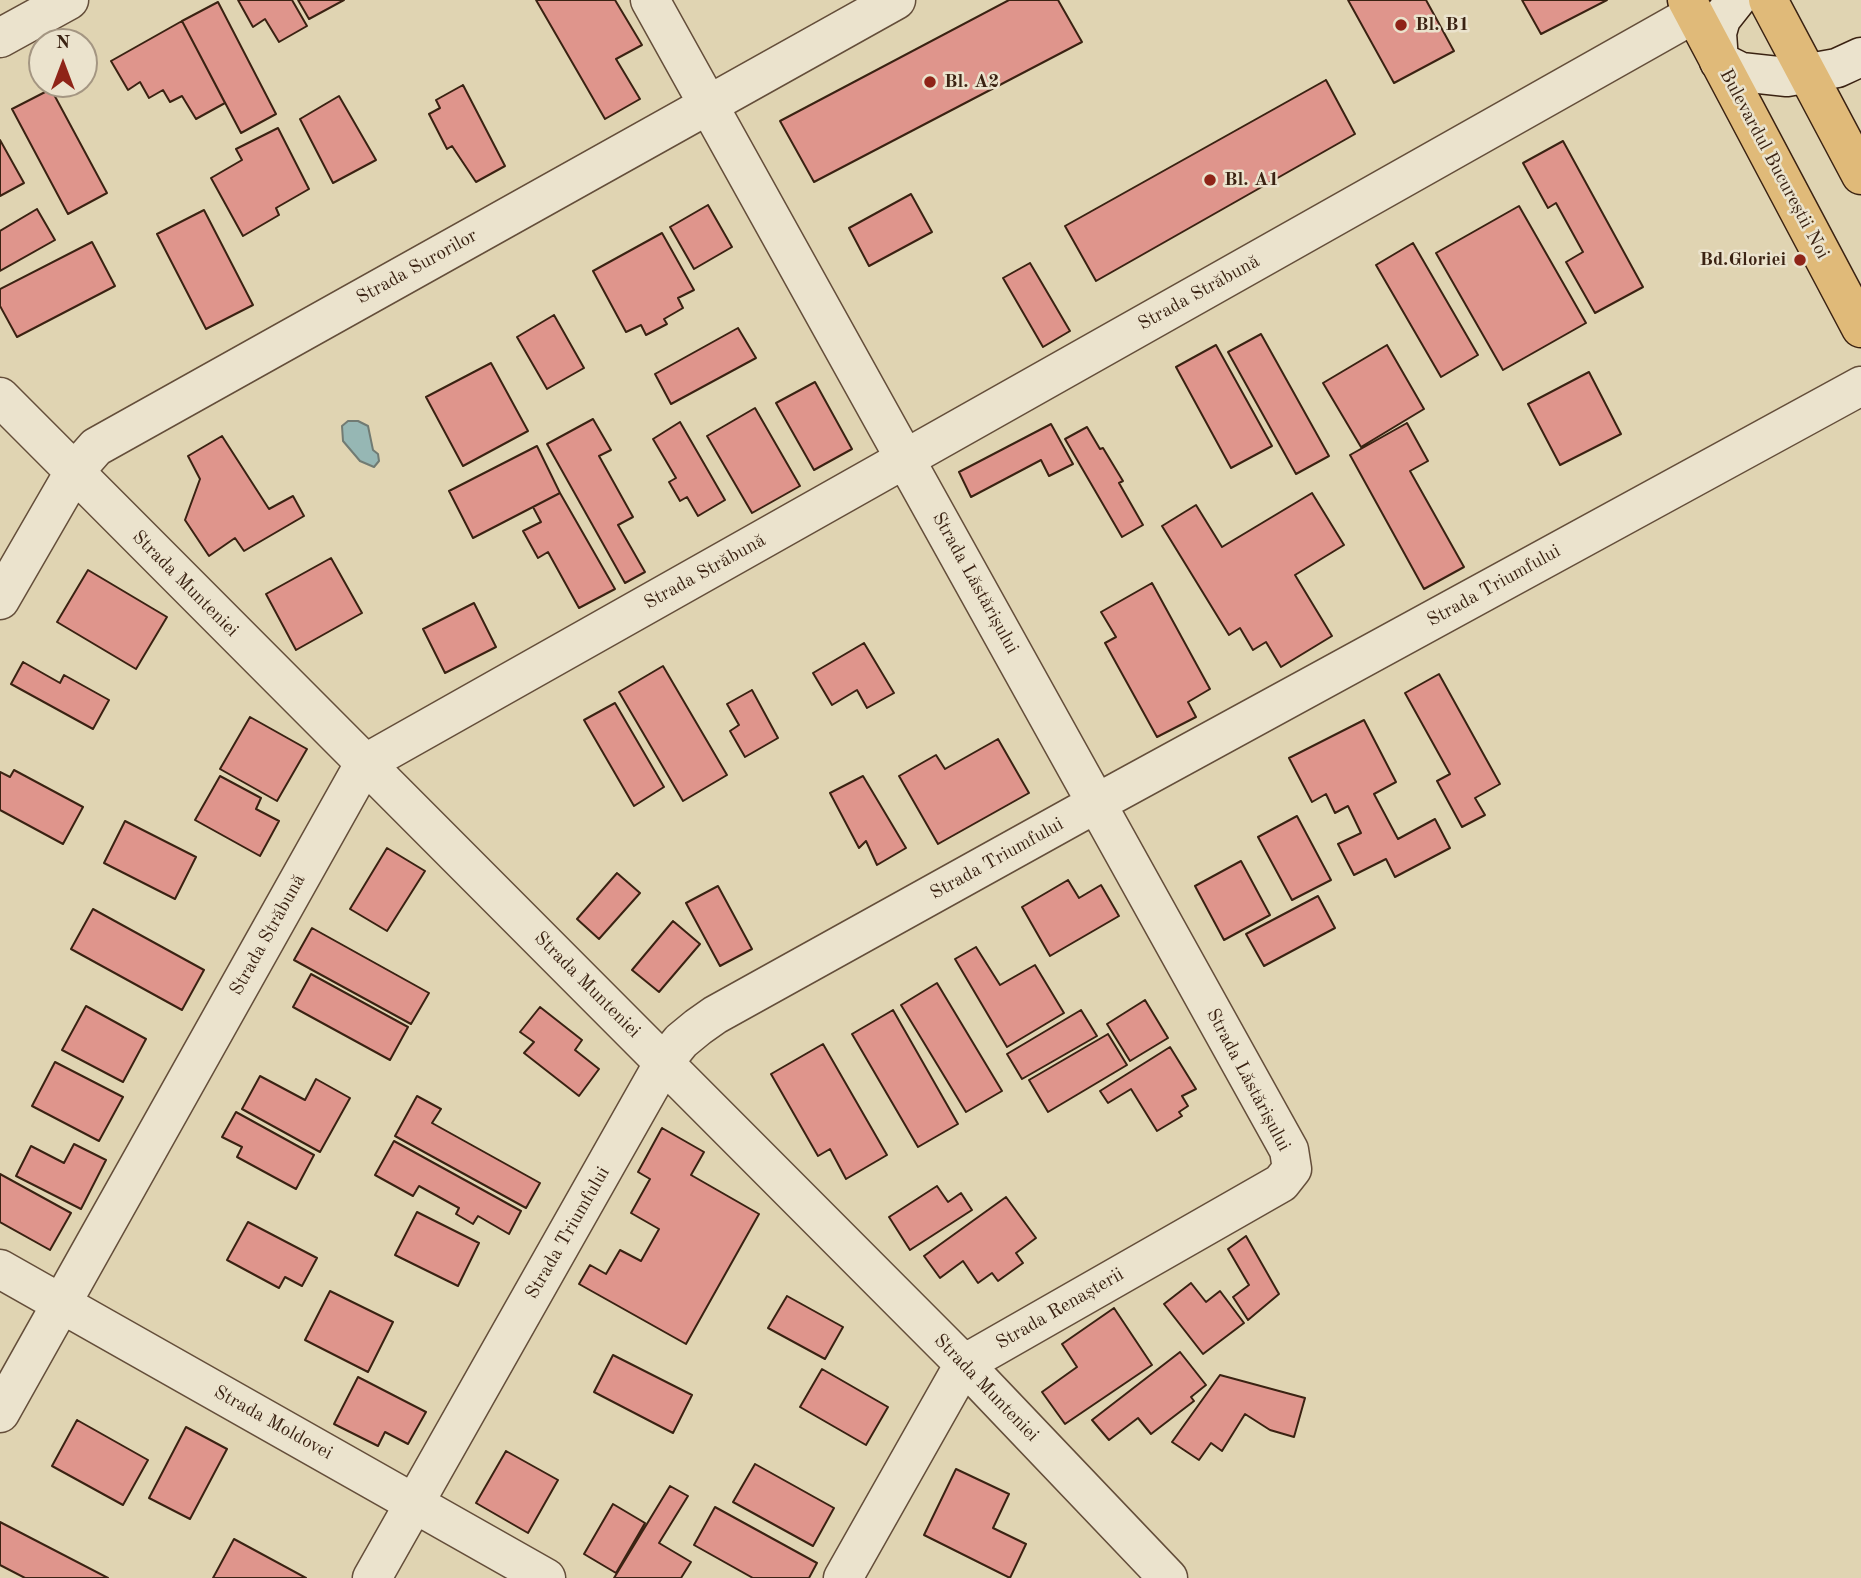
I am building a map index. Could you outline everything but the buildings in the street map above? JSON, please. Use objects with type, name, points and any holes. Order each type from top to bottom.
[{"type":"main road","points":[[1768,0],[1861,175]]},
{"type":"main road","name":"Bulevardul Bucureștii Noi","points":[[1691,7],[1861,328]]},
{"type":"street","points":[[0,38],[69,0]]},
{"type":"street","name":"Strada Lăstărișului","points":[[650,0],[1289,1150],[1292,1169]]},
{"type":"street","name":"Strada Surorilor","points":[[0,600],[74,472],[96,447],[896,0]]},
{"type":"street","points":[[1736,0],[1721,19],[1717,33],[1719,61],[1741,72],[1769,77],[1807,74],[1837,68],[1861,57]]},
{"type":"street","name":"Strada Străbună","points":[[0,1413],[364,764],[906,459],[1691,7]]},
{"type":"street","name":"Strada Triumfului","points":[[372,1578],[664,1062],[681,1041],[715,1015],[1861,386]]},
{"type":"street","name":"Strada Munteniei","points":[[0,397],[964,1364],[1168,1578]]},
{"type":"street","name":"Strada Renașterii","points":[[964,1364],[1281,1183],[1292,1169]]},
{"type":"street","name":"Strada Moldovei","points":[[0,1269],[545,1578]]},
{"type":"street","points":[[843,1578],[964,1364]]},
{"type":"water","points":[[348,421],[358,421],[368,426],[373,450],[378,454],[379,461],[374,467],[360,461],[343,441],[342,426]]},
{"type":"place","name":"Bl. B1","points":[[1401,25]]},
{"type":"place","name":"Bl. A2","points":[[930,82]]},
{"type":"place","name":"Bl. A1","points":[[1210,180]]},
{"type":"place","name":"Bd.Gloriei","points":[[1800,260]]}]
